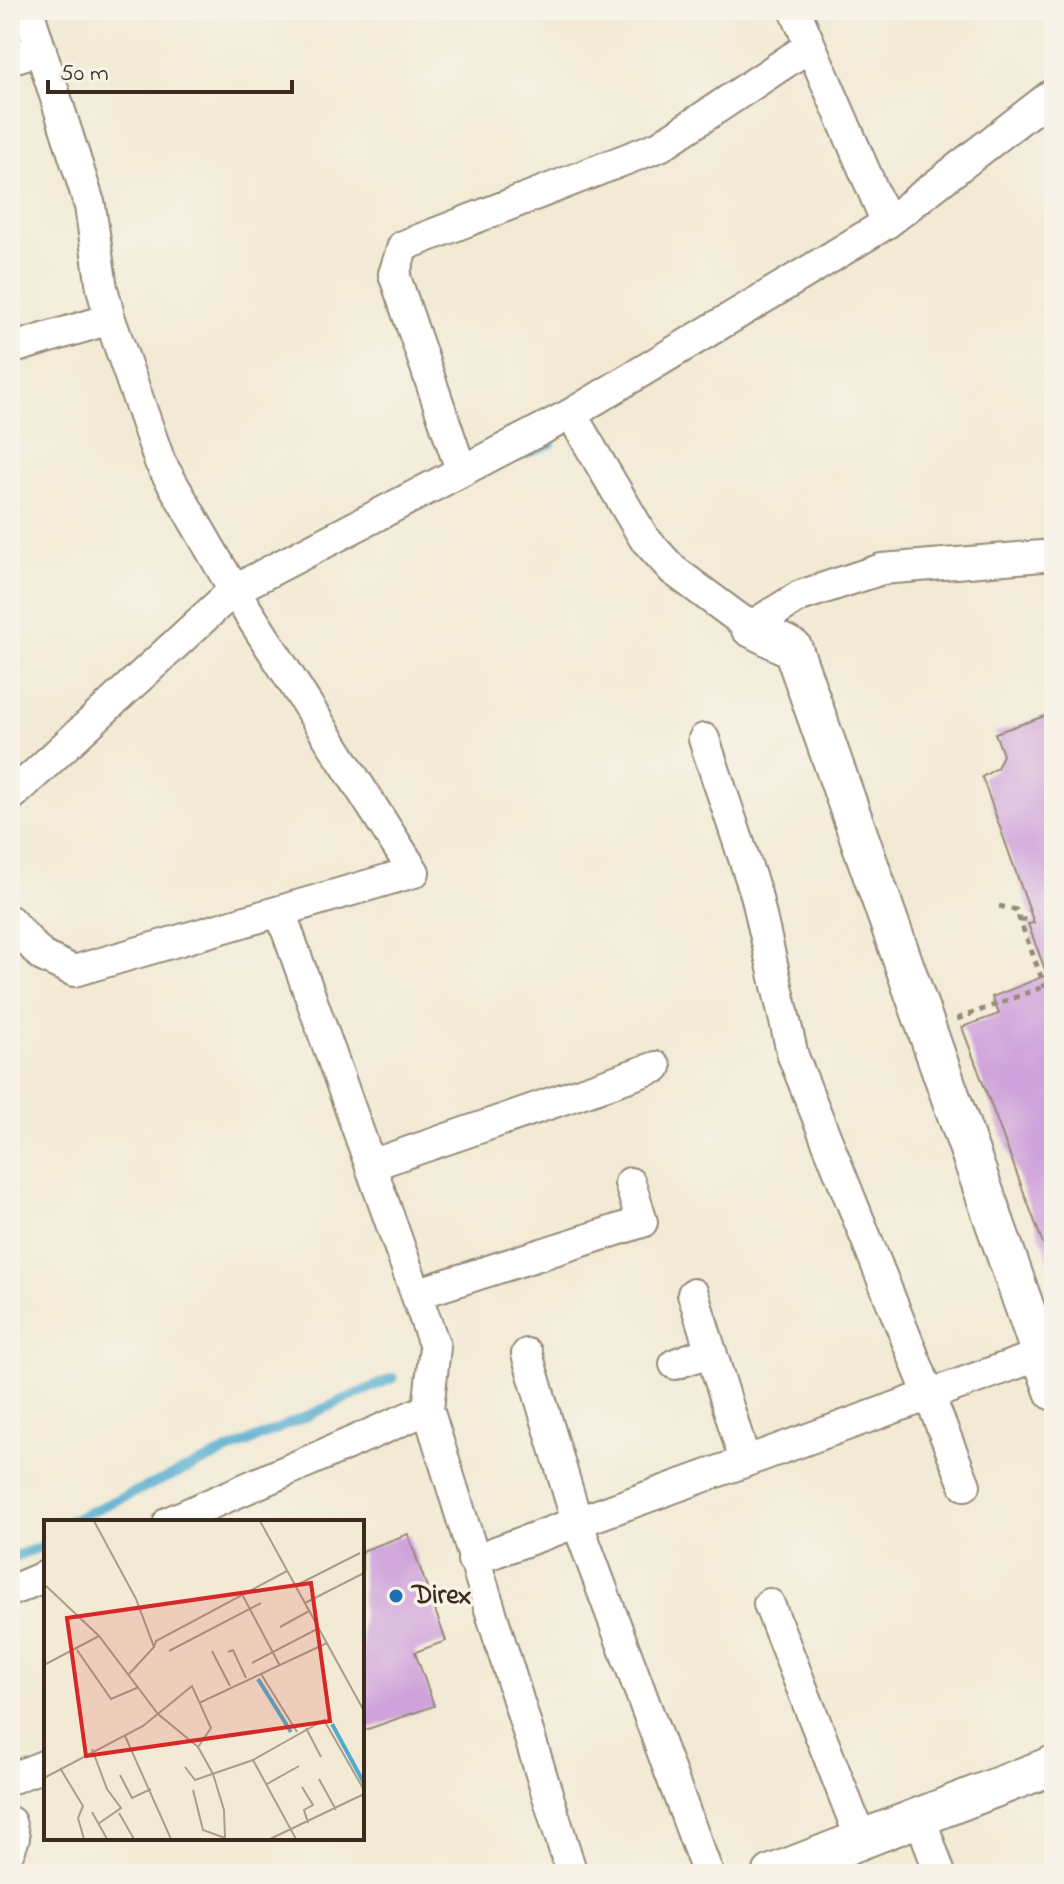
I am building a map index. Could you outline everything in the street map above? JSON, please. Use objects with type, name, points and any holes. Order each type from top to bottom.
[{"type":"street","points":[[10,921],[42,956],[74,971],[414,872],[234,590],[160,462],[110,319],[102,288],[90,206],[28,10]]},
{"type":"street","points":[[795,10],[887,223]]},
{"type":"street","points":[[461,470],[394,274],[403,246],[660,146],[810,46]]},
{"type":"street","points":[[10,59],[41,49]]},
{"type":"street","points":[[10,797],[234,590],[571,414],[887,223],[1054,93]]},
{"type":"street","points":[[10,349],[110,319]]},
{"type":"street","points":[[571,414],[644,538],[673,570],[750,627],[793,649],[1054,1391]]},
{"type":"street","points":[[750,627],[800,596],[882,569],[1054,555]]},
{"type":"street","points":[[704,739],[756,894],[793,1056],[965,1485]]},
{"type":"street","points":[[280,911],[435,1347],[428,1409],[572,1874]]},
{"type":"street","points":[[371,1165],[656,1067]]},
{"type":"street","points":[[416,1294],[642,1222],[630,1183]]},
{"type":"street","points":[[693,1294],[745,1461]]},
{"type":"street","points":[[675,1364],[711,1351]]},
{"type":"street","points":[[527,1354],[577,1522],[708,1874]]},
{"type":"street","points":[[473,1560],[1040,1355]]},
{"type":"street","points":[[174,1520],[428,1409]]},
{"type":"street","points":[[10,1591],[44,1577]]},
{"type":"street","points":[[769,1604],[861,1839]]},
{"type":"street","points":[[772,1874],[1054,1765]]},
{"type":"street","points":[[10,1779],[44,1766]]},
{"type":"street","points":[[920,1817],[940,1874]]},
{"type":"street","points":[[10,1822],[14,1838],[10,1849]]},
{"type":"path","points":[[999,906],[1016,910],[1045,987]]},
{"type":"path","points":[[1020,921],[1032,917]]},
{"type":"path","points":[[927,1031],[1054,983]]},
{"type":"building","points":[[1054,713],[1054,1273],[962,1027],[999,1014],[992,997],[1047,975],[1028,924],[1034,923],[982,777],[997,768],[1003,755],[995,733]]},
{"type":"building","name":"Direx","points":[[408,1534],[446,1641],[415,1652],[434,1706],[364,1730],[364,1550]]},
{"type":"waterway","points":[[520,456],[551,443]]},
{"type":"waterway","points":[[72,1520],[393,1378]]},
{"type":"waterway","points":[[10,1558],[44,1546]]},
{"type":"place","name":"Direx","points":[[396,1596]]}]
